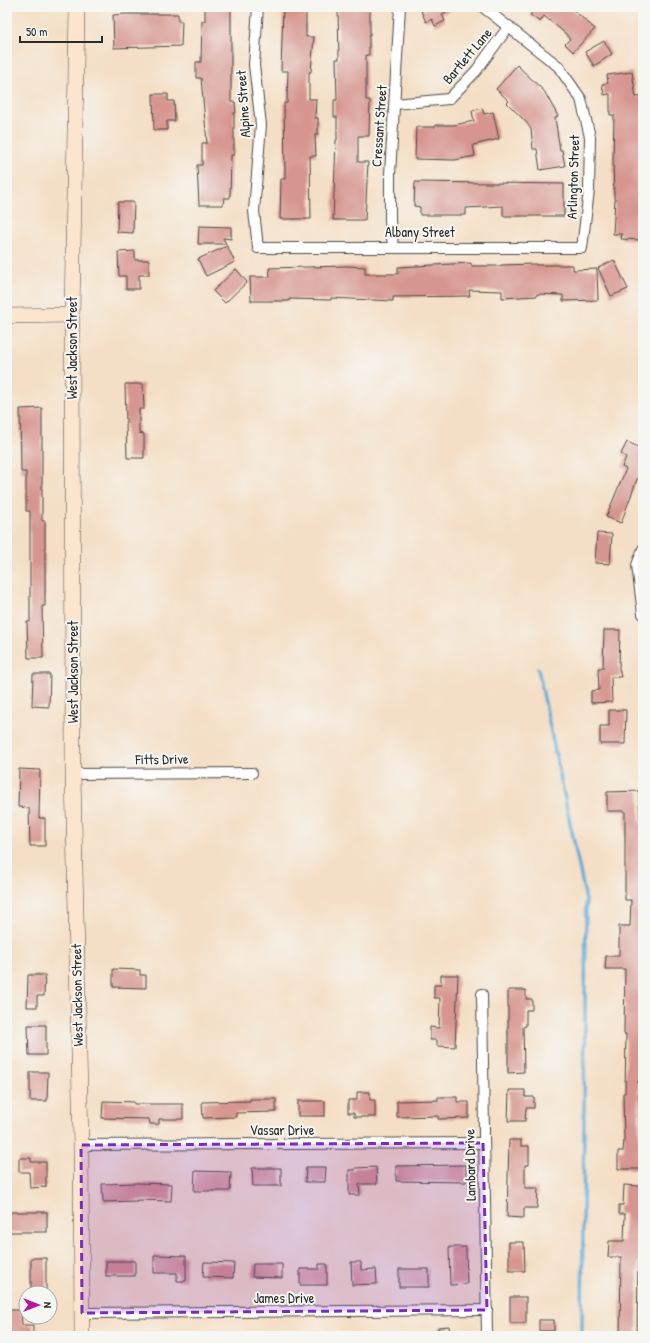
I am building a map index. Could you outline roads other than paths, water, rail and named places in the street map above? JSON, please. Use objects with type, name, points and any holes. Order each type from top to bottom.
[{"type":"street","name":"West Jackson Street","points":[[77,7],[72,315],[73,774],[81,1145],[82,1336]]},
{"type":"street","name":"Alpine Street","points":[[258,7],[254,65],[261,125],[254,211],[258,248]]},
{"type":"street","name":"Cressant Street","points":[[393,246],[390,221],[390,174],[396,104],[400,7]]},
{"type":"street","name":"Arlington Street","points":[[483,7],[558,66],[581,99],[590,137],[589,190],[582,248]]},
{"type":"street","name":"Bartlett Lane","points":[[396,104],[449,99],[476,71],[509,26]]},
{"type":"street","name":"Albany Street","points":[[258,248],[393,246],[582,248]]},
{"type":"street","points":[[7,316],[72,315]]},
{"type":"street","points":[[643,549],[637,566],[643,614]]},
{"type":"street","name":"Fitts Drive","points":[[73,774],[252,772]]},
{"type":"street","name":"Lambard Drive","points":[[482,994],[487,1336]]},
{"type":"street","name":"Vassar Drive","points":[[81,1145],[483,1143]]},
{"type":"street","name":"James Drive","points":[[82,1313],[487,1310]]},
{"type":"waterway","points":[[538,669],[586,900],[582,1336]]}]
